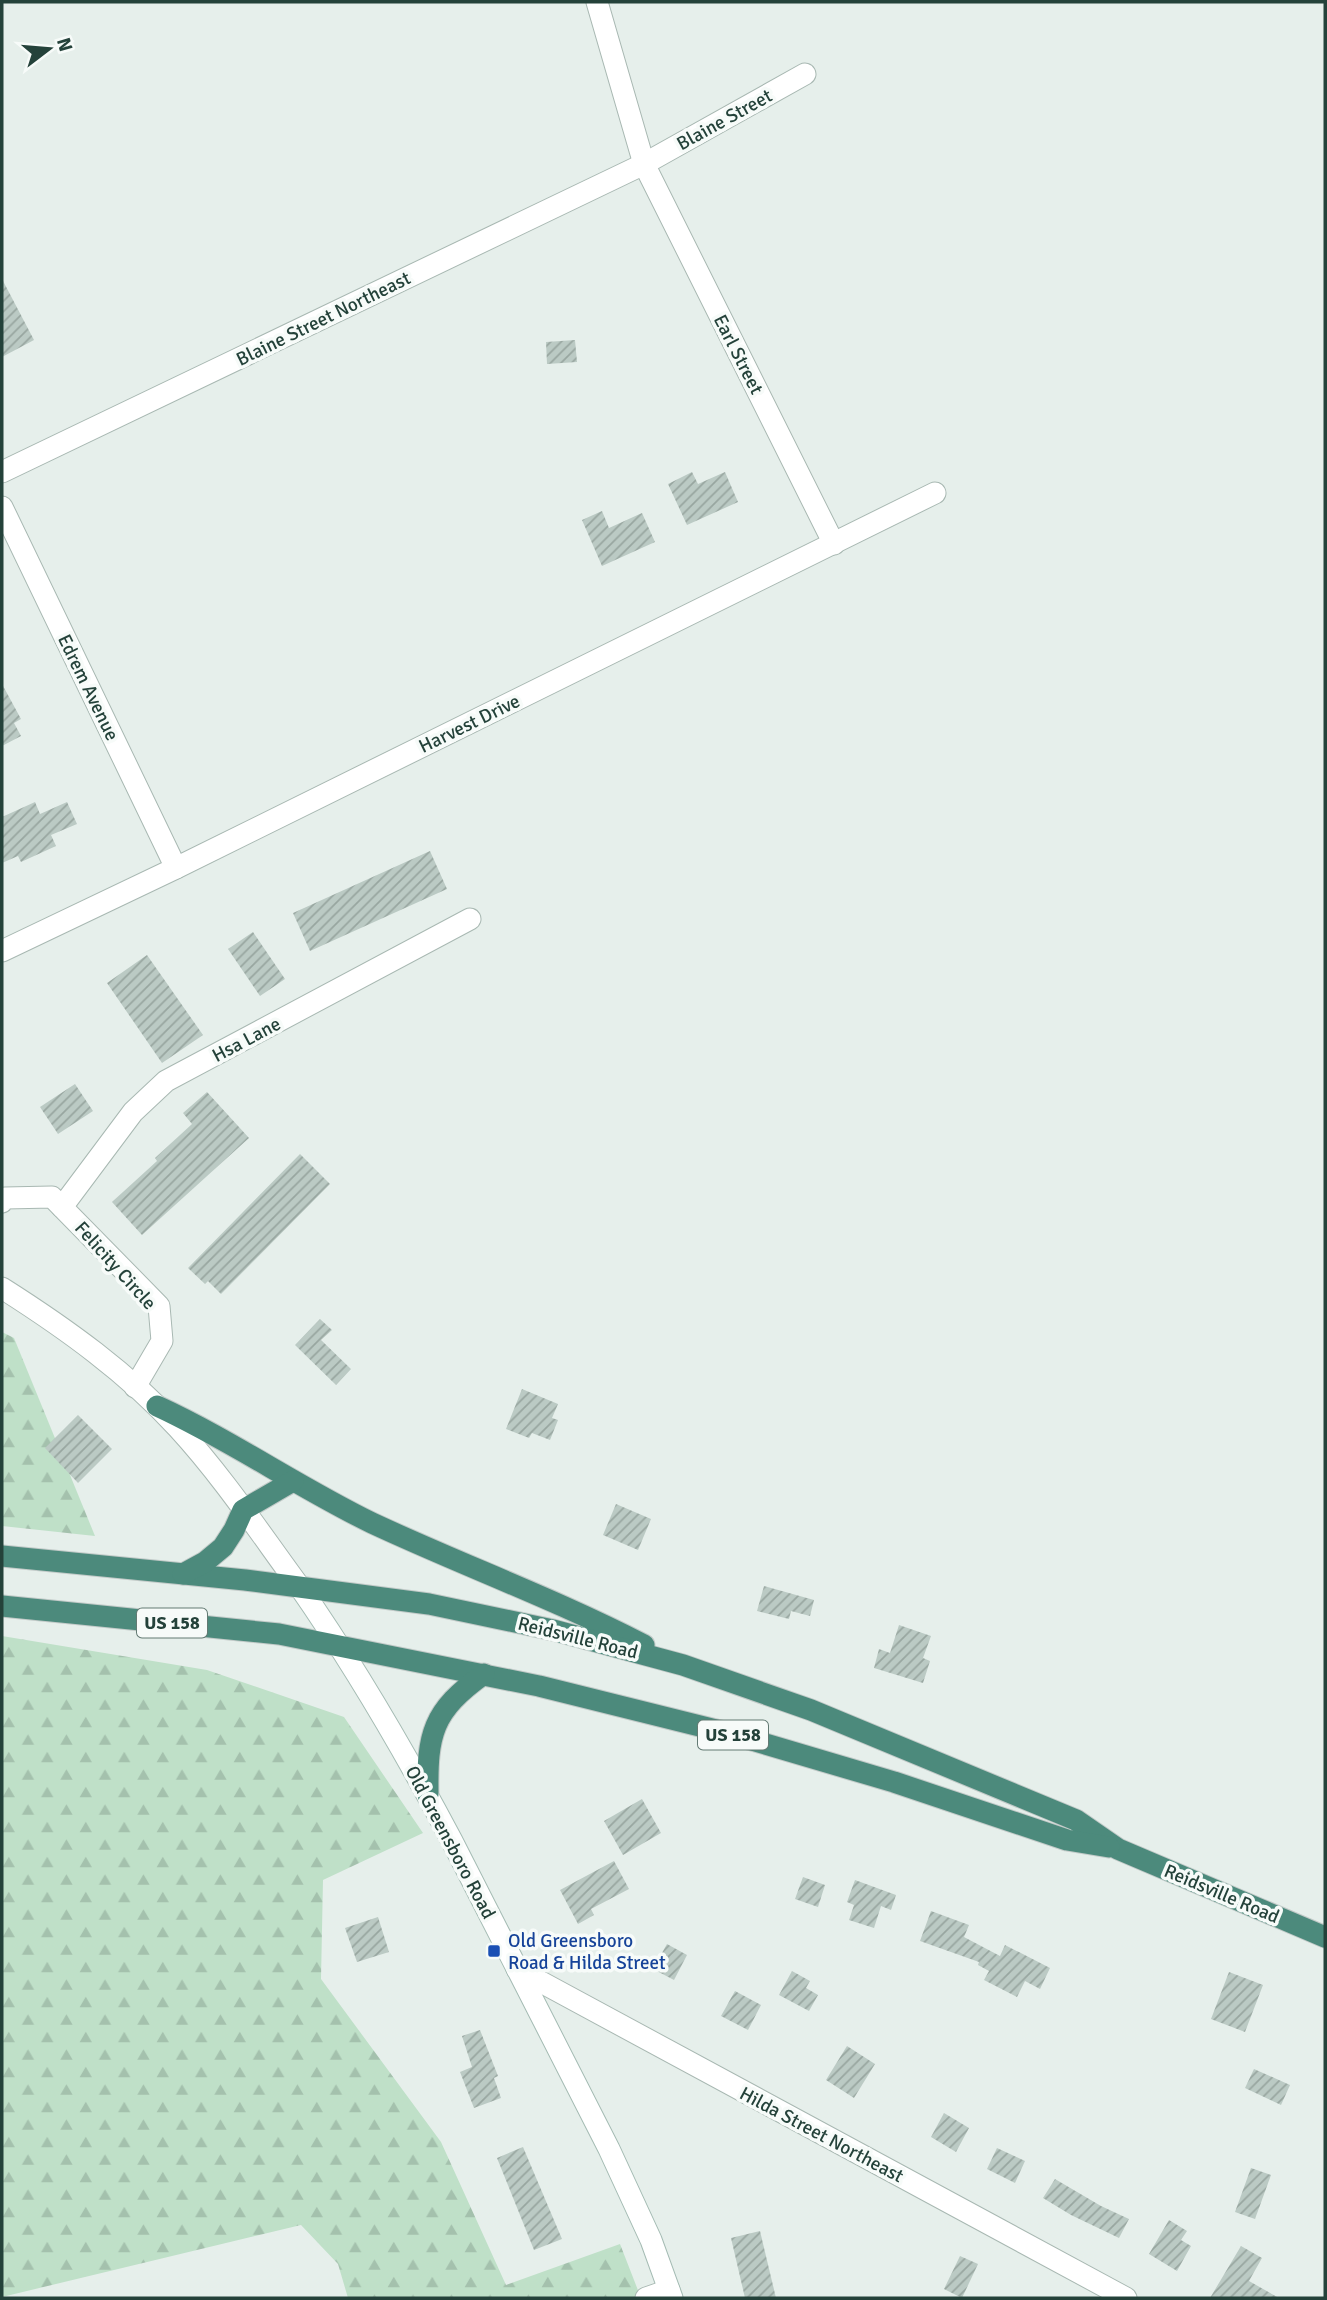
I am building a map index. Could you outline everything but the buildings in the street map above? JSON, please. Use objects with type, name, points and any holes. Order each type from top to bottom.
[{"type":"highway","points":[[157,1406],[203,1427],[293,1481],[374,1524],[584,1615],[683,1665]]},
{"type":"highway","points":[[183,1574],[205,1562],[223,1547],[243,1510],[293,1481]]},
{"type":"highway","name":"Reidsville Road","points":[[2,1556],[299,1586],[429,1604],[552,1630],[683,1665],[811,1710],[1076,1821],[1118,1849],[1325,1937]]},
{"type":"highway","name":"Reidsville Road","points":[[2,1606],[279,1634],[604,1700],[894,1782],[1068,1840],[1118,1849]]},
{"type":"highway","points":[[428,1795],[427,1757],[434,1726],[457,1695],[484,1674]]},
{"type":"street","name":"Earl Street","points":[[597,2],[644,164],[834,544]]},
{"type":"street","name":"Blaine Street","points":[[644,164],[805,74]]},
{"type":"street","name":"Blaine Street Northeast","points":[[2,472],[644,164]]},
{"type":"street","name":"Harvest Drive","points":[[2,951],[176,868],[935,493]]},
{"type":"street","name":"Edrem Avenue","points":[[2,507],[176,868]]},
{"type":"street","name":"Hsa Lane","points":[[62,1206],[133,1112],[166,1081],[470,919]]},
{"type":"street","name":"Felicity Circle","points":[[2,1202],[5,1198],[52,1197],[159,1306],[162,1341],[135,1387]]},
{"type":"street","name":"Old Greensboro Road","points":[[2,1289],[61,1328],[157,1406],[203,1457],[341,1647],[428,1795],[517,1969],[626,2185],[651,2240],[670,2294]]},
{"type":"street","name":"Hilda Street Northeast","points":[[517,1969],[1126,2298]]},
{"type":"street","points":[[646,2298],[670,2294]]},
{"type":"green space","points":[[2,1332],[14,1338],[95,1536],[2,1526]]},
{"type":"green space","points":[[2,1636],[207,1670],[344,1717],[423,1833],[323,1880],[321,1979],[441,2142],[506,2285],[620,2244],[641,2298],[348,2298],[338,2264],[301,2225],[2,2297]]},
{"type":"place","name":"Old Greensboro Road & Hilda Street","points":[[494,1951]]}]
